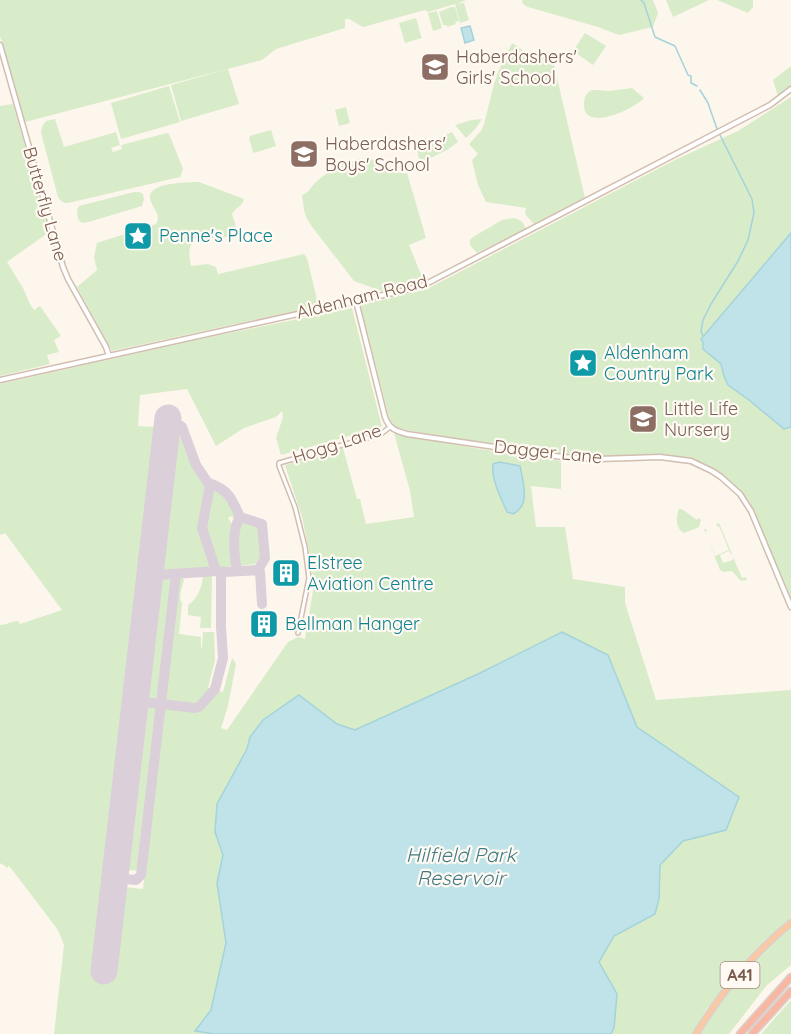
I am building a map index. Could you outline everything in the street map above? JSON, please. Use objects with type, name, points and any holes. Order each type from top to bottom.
[{"type":"highway","name":"A41","points":[[696,1034],[738,977],[759,953],[791,923]]},
{"type":"highway","points":[[740,1034],[791,977]]},
{"type":"highway","points":[[752,1034],[791,991]]},
{"type":"street","name":"Butterfly Lane","points":[[0,45],[63,267],[109,356]]},
{"type":"street","name":"Aldenham Road","points":[[0,380],[424,285],[770,105],[791,89]]},
{"type":"street","points":[[356,301],[385,417],[390,427]]},
{"type":"street","name":"Dagger Lane","points":[[390,427],[407,434],[562,457],[599,459],[660,457],[694,462],[721,477],[747,502],[791,607]]},
{"type":"street","name":"Hogg Lane","points":[[298,633],[309,578],[305,546],[295,507],[279,463],[381,434],[390,427]]},
{"type":"green space","points":[[0,0],[466,0],[457,4],[464,3],[469,20],[460,23],[455,4],[363,27],[345,19],[345,28],[276,49],[262,60],[25,122],[0,36]]},
{"type":"green space","points":[[522,0],[653,0],[658,13],[653,27],[619,35],[528,7],[523,4]]},
{"type":"green space","points":[[666,0],[709,0],[673,17]]},
{"type":"green space","points":[[717,0],[753,0],[753,7],[748,13]]},
{"type":"green space","points":[[455,7],[459,21],[447,27],[443,25],[439,12]]},
{"type":"green space","points":[[437,11],[442,28],[433,31],[428,13]]},
{"type":"green space","points":[[416,18],[422,38],[405,43],[399,23]]},
{"type":"green space","points":[[585,33],[606,46],[593,65],[573,51]]},
{"type":"green space","points":[[512,43],[524,51],[551,52],[585,198],[534,224],[525,214],[526,208],[486,202],[478,185],[472,160],[478,154],[469,144],[484,124],[498,72]]},
{"type":"green space","points":[[791,66],[791,86],[778,96],[773,80]]},
{"type":"green space","points":[[228,69],[239,104],[181,121],[171,85]]},
{"type":"green space","points":[[169,86],[180,122],[121,139],[111,103]]},
{"type":"green space","points":[[632,88],[644,98],[630,108],[599,118],[591,117],[586,112],[584,100],[590,91]]},
{"type":"green space","name":"Aldenham Country Park","points":[[791,97],[791,601],[750,502],[738,488],[717,471],[692,459],[672,456],[594,457],[547,454],[394,426],[390,421],[360,305],[427,289],[675,160],[738,131]]},
{"type":"green space","points":[[13,104],[49,232],[7,262],[34,310],[40,306],[61,336],[54,340],[59,352],[47,355],[50,364],[0,376],[0,106]]},
{"type":"green space","points":[[346,107],[350,123],[339,126],[335,110]]},
{"type":"green space","points":[[55,119],[64,147],[116,132],[120,145],[111,148],[113,152],[122,149],[121,145],[167,133],[183,169],[180,177],[68,203],[63,202],[58,197],[41,133],[46,121]]},
{"type":"green space","points":[[482,119],[466,138],[455,125],[472,120]]},
{"type":"green space","points":[[271,130],[276,146],[254,153],[250,136]]},
{"type":"green space","points":[[452,132],[458,142],[420,163],[416,146]]},
{"type":"green space","points":[[358,159],[372,159],[394,171],[407,173],[426,238],[409,245],[424,282],[384,292],[354,281],[307,219],[302,195],[326,175]]},
{"type":"green space","points":[[199,182],[244,199],[232,214],[239,236],[196,239],[190,248],[191,266],[208,264],[216,267],[218,274],[304,254],[307,258],[317,306],[112,351],[77,287],[97,270],[94,257],[97,243],[156,224],[158,215],[151,202],[152,191],[164,185]]},
{"type":"green space","points":[[134,192],[143,194],[142,206],[85,223],[80,222],[77,214],[79,206]]},
{"type":"green space","points":[[513,218],[521,221],[526,229],[477,253],[470,245],[473,237],[502,220]]},
{"type":"green space","points":[[352,308],[382,427],[281,455],[276,438],[283,417],[282,411],[276,417],[244,428],[216,446],[187,389],[140,395],[138,426],[158,429],[95,971],[113,973],[123,887],[143,889],[145,871],[125,870],[158,584],[165,578],[181,577],[184,580],[180,595],[182,603],[179,634],[201,637],[202,648],[203,632],[214,632],[215,660],[208,688],[212,690],[200,705],[204,707],[217,691],[223,692],[232,658],[236,664],[221,728],[227,730],[288,642],[298,637],[305,639],[314,585],[302,517],[285,465],[343,448],[366,524],[414,517],[410,491],[394,433],[561,461],[561,489],[531,486],[536,527],[565,527],[573,579],[625,587],[625,603],[656,700],[791,690],[791,918],[764,941],[742,965],[707,1008],[693,1034],[54,1034],[64,945],[58,930],[10,867],[0,863],[0,625],[18,621],[20,624],[62,610],[5,533],[0,535],[0,384]],"holes":[[[499,462],[519,466],[525,495],[521,508],[507,512],[494,475]]]},
{"type":"green space","points":[[181,429],[195,468],[207,486],[200,529],[213,568],[165,573],[161,572],[160,567],[176,431]]},
{"type":"green space","points":[[214,487],[229,500],[237,519],[231,516],[228,518],[233,525],[234,566],[220,568],[216,565],[209,546],[204,526]]},
{"type":"green space","points":[[679,509],[697,520],[699,518],[701,520],[699,527],[684,533],[681,531],[677,522]]},
{"type":"green space","points":[[241,523],[259,527],[262,555],[255,564],[238,566],[236,538]]},
{"type":"green space","points":[[719,523],[732,554],[729,551],[720,555],[723,563],[733,560],[733,557],[742,578],[746,577],[747,580],[741,581],[732,571],[720,570],[708,538],[715,556],[729,550],[716,524]]},
{"type":"green space","points":[[212,574],[211,628],[200,628],[201,617],[188,615],[188,605],[199,592],[203,575]]},
{"type":"green space","points":[[791,926],[791,965],[767,985],[729,1034],[700,1034],[741,976]]},
{"type":"green space","points":[[791,1000],[791,1034],[761,1034]]},
{"type":"water","points":[[470,26],[474,40],[465,43],[461,28]]},
{"type":"water","points":[[791,233],[791,427],[784,429],[728,385],[721,364],[703,349],[701,339]]},
{"type":"water","points":[[499,462],[520,466],[524,499],[519,510],[513,514],[507,512],[495,482],[493,464]]},
{"type":"water","name":"Hilfield Park Reservoir","points":[[562,632],[608,655],[637,727],[739,797],[726,830],[683,841],[660,865],[659,899],[655,914],[614,936],[599,962],[617,994],[614,1028],[611,1034],[214,1034],[195,1031],[211,1010],[226,943],[217,883],[223,855],[215,832],[217,804],[247,749],[250,737],[263,720],[299,695],[337,724],[355,730],[478,674]]},
{"type":"waterway","points":[[641,0],[655,37],[675,46],[688,75],[691,76],[691,83],[697,86]]},
{"type":"waterway","points":[[700,90],[752,199],[754,213],[748,240],[738,261],[703,320],[701,331],[703,336]]},
{"type":"taxiway","points":[[135,701],[199,707],[215,689],[223,658],[221,573],[215,569],[202,528],[210,486],[196,465],[182,427],[172,425],[167,430]]},
{"type":"taxiway","points":[[209,483],[229,496],[240,517],[262,524],[265,558],[258,570],[262,604]]},
{"type":"taxiway","points":[[237,571],[234,536],[240,517]]},
{"type":"taxiway","points":[[151,567],[153,573],[159,575],[258,570]]},
{"type":"taxiway","points":[[115,870],[118,876],[124,879],[136,880],[141,875],[176,574]]},
{"type":"taxiway","points":[[149,587],[152,579],[159,575]]},
{"type":"runway","points":[[104,971],[168,418]]},
{"type":"place","name":"Haberdashers' Girls' School","points":[[435,67]]},
{"type":"place","name":"Haberdashers' Boys' School","points":[[304,154]]},
{"type":"place","name":"Penne's Place","points":[[138,236]]},
{"type":"place","name":"Aldenham Country Park","points":[[583,363]]},
{"type":"place","name":"Little Life Nursery","points":[[643,419]]},
{"type":"place","name":"Elstree Aviation Centre","points":[[286,573]]},
{"type":"place","name":"Bellman Hanger","points":[[264,624]]}]
